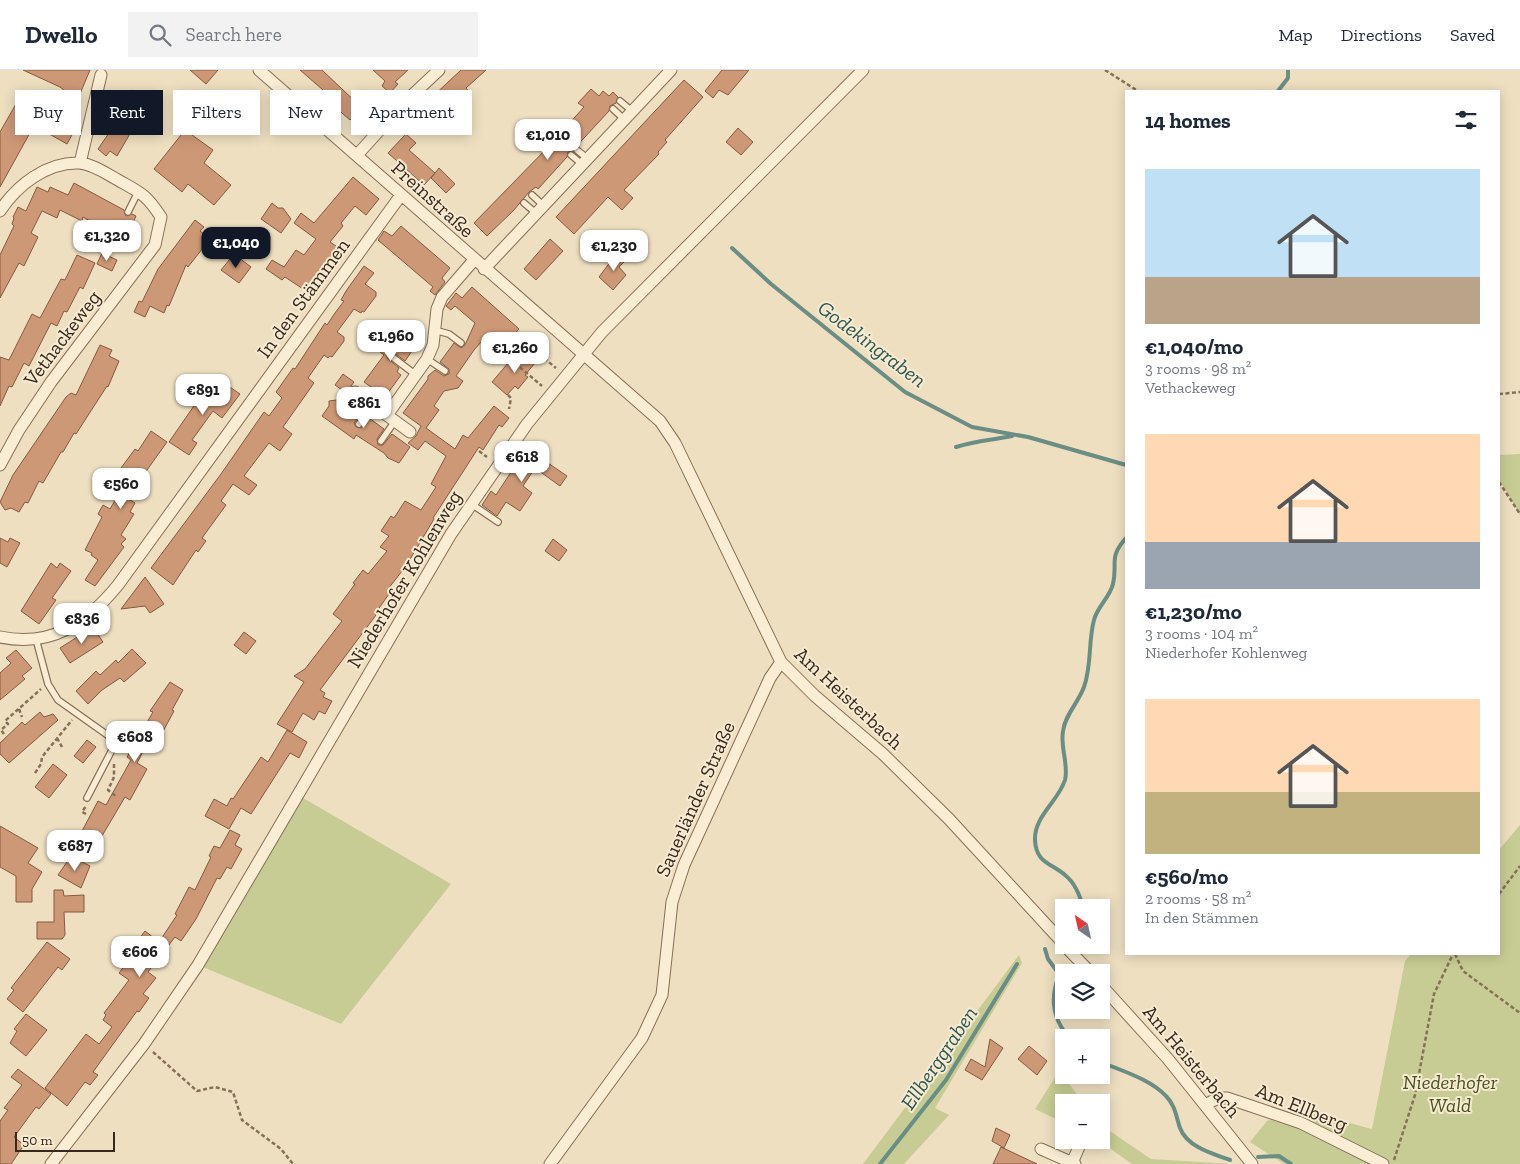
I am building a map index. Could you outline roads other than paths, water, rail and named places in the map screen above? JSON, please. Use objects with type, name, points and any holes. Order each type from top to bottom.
[{"type":"street","name":"Preinstraße","points":[[259,70],[583,354]]},
{"type":"street","points":[[357,155],[407,100],[439,70]]},
{"type":"street","points":[[484,269],[671,70]]},
{"type":"street","name":"Niederhofer Kohlenweg","points":[[51,1164],[144,1044],[198,965],[470,503],[527,424],[583,354],[609,325],[863,70]]},
{"type":"street","points":[[0,211],[27,181],[53,168],[80,163],[101,76]]},
{"type":"street","name":"Vethackeweg","points":[[0,465],[19,430],[51,382],[155,245],[161,217],[149,198],[97,168],[80,163]]},
{"type":"street","name":"In den Stämmen","points":[[0,637],[16,640],[36,639],[58,633],[80,622],[98,609],[118,585],[401,195]]},
{"type":"street","points":[[391,418],[427,359],[433,345],[434,330],[442,297],[474,260]]},
{"type":"street","name":"Am Heisterbach","points":[[583,354],[660,421],[675,443],[781,662],[815,696],[883,754],[949,819],[1055,935]]},
{"type":"street","points":[[355,392],[410,432]]},
{"type":"street","name":"Sauerländer Straße","points":[[550,1164],[642,1038],[662,995],[672,902],[684,865],[770,678],[781,662]]},
{"type":"street","name":"Am Heisterbach","points":[[1073,954],[1082,964]]},
{"type":"street","name":"Am Heisterbach","points":[[1110,994],[1168,1059],[1251,1164]]},
{"type":"street","name":"Am Ellberg","points":[[1205,1105],[1218,1098],[1227,1098],[1301,1123],[1383,1164]]},
{"type":"street","points":[[1041,1149],[1073,1163],[1078,1149]]},
{"type":"lane","points":[[620,101],[628,116]]},
{"type":"lane","points":[[613,109],[628,116]]},
{"type":"lane","points":[[577,150],[585,162]]},
{"type":"lane","points":[[572,155],[585,162]]},
{"type":"lane","points":[[128,212],[138,192]]},
{"type":"lane","points":[[532,195],[540,210]]},
{"type":"lane","points":[[524,203],[540,210]]},
{"type":"lane","points":[[434,330],[449,334],[461,343]]},
{"type":"lane","points":[[392,356],[416,375]]},
{"type":"lane","points":[[427,359],[445,371]]},
{"type":"lane","points":[[359,424],[373,405]]},
{"type":"lane","points":[[381,441],[391,418]]},
{"type":"lane","points":[[470,503],[498,522]]},
{"type":"lane","points":[[36,639],[48,684],[58,700],[76,715],[107,732],[113,739],[113,748],[87,798]]},
{"type":"waterway","points":[[1279,90],[1288,78],[1288,70]]},
{"type":"waterway","name":"Godekingraben","points":[[732,248],[771,284],[905,392],[972,427],[1028,437],[1125,465]]},
{"type":"waterway","points":[[956,447],[1012,436]]},
{"type":"waterway","points":[[1080,899],[1072,882],[1041,858],[1036,848],[1036,831],[1042,816],[1062,788],[1065,780],[1066,769],[1062,737],[1064,725],[1084,687],[1094,620],[1113,584],[1115,556],[1125,539]]},
{"type":"waterway","name":"Ellberggraben","points":[[1045,949],[1048,959],[1055,969]]},
{"type":"waterway","name":"Ellberggraben","points":[[880,1164],[946,1080],[1017,964]]},
{"type":"waterway","points":[[1055,987],[1055,1013]]},
{"type":"waterway","points":[[1057,1019],[1063,1029]]},
{"type":"waterway","points":[[1110,1066],[1135,1076],[1159,1090],[1171,1103],[1183,1135],[1188,1140],[1201,1149],[1230,1160]]},
{"type":"waterway","points":[[1258,1157],[1279,1156],[1291,1164]]},
{"type":"park label","name":"Niederhofer Wald","points":[[1450,1094]]}]
